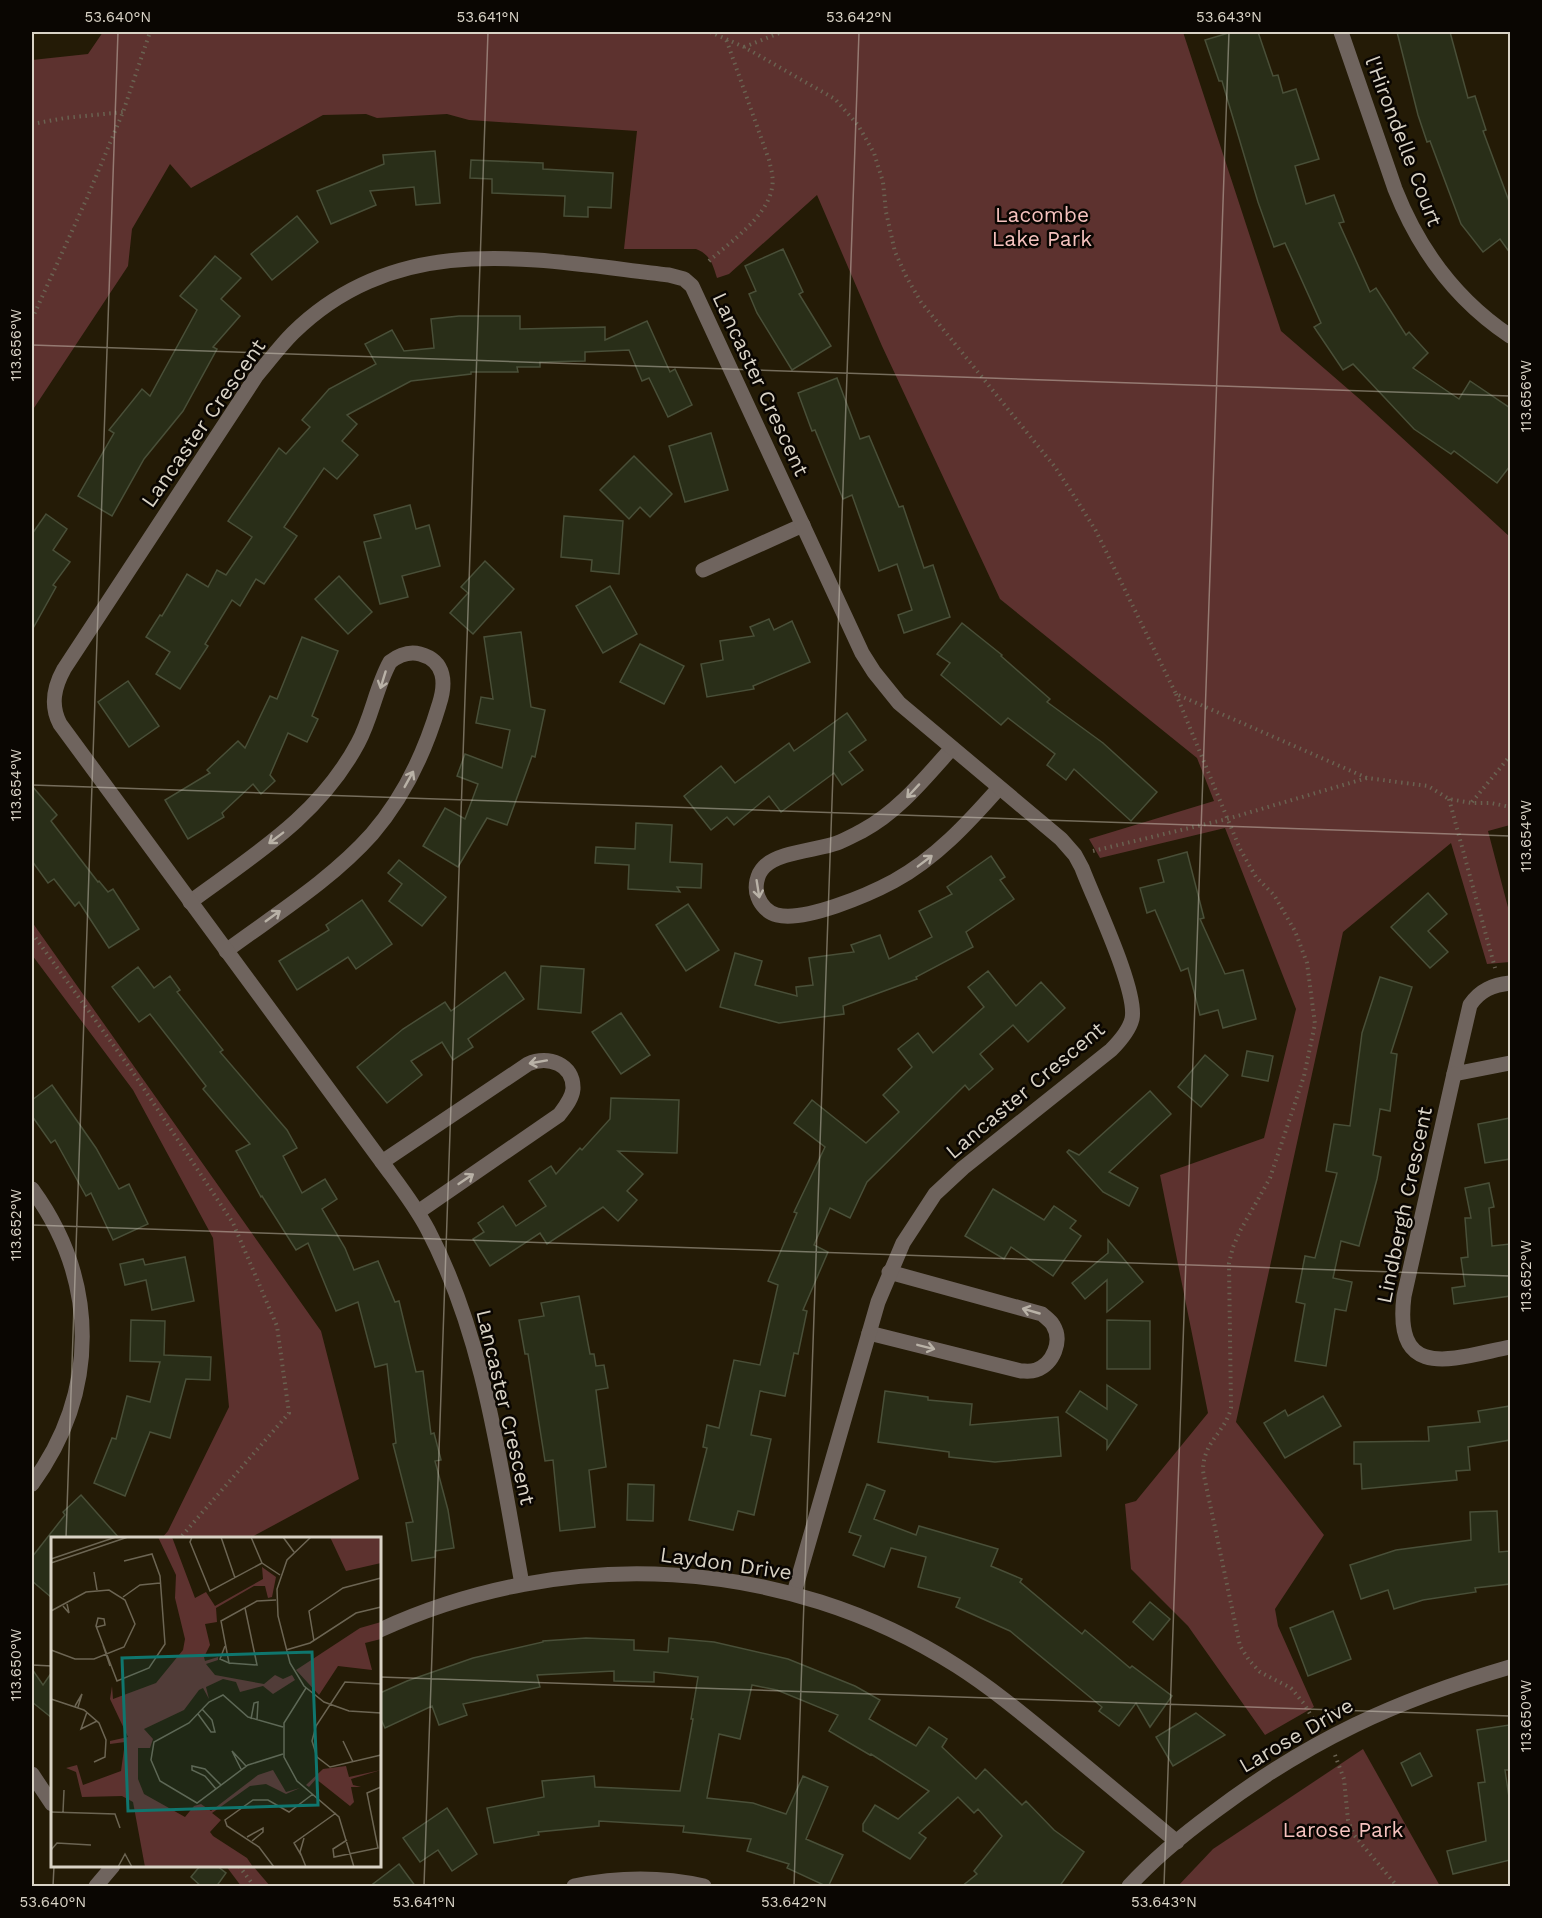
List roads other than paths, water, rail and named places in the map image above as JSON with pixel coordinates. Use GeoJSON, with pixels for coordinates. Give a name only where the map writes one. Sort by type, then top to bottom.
{"type":"FeatureCollection","features":[{"type":"Feature","properties":{"kind":"street","name":"l'Hirondelle Court"},"geometry":{"type":"LineString","coordinates":[[1341,32],[1395,189],[1420,242],[1437,268],[1459,293],[1510,336]]}},
{"type":"Feature","properties":{"kind":"street","name":"Lancaster Crescent"},"geometry":{"type":"LineString","coordinates":[[522,1584],[487,1399],[473,1342],[451,1279],[418,1212],[60,724],[54,709],[58,680],[64,669],[257,375],[293,333],[322,308],[380,277],[437,261],[506,257],[669,275],[684,279],[692,286],[845,618],[874,672],[899,703],[1061,839],[1075,855],[1128,985],[1133,1006],[1131,1021],[1122,1038],[1111,1050],[963,1168],[935,1194],[903,1243],[878,1302],[794,1593]]}},
{"type":"Feature","properties":{"kind":"street"},"geometry":{"type":"LineString","coordinates":[[703,570],[803,525]]}},
{"type":"Feature","properties":{"kind":"street"},"geometry":{"type":"LineString","coordinates":[[190,902],[285,832],[325,794],[342,771],[359,741],[390,662],[404,654],[415,653],[435,661],[443,677],[442,697],[422,753],[397,799],[374,831],[347,858],[306,892],[226,951]]}},
{"type":"Feature","properties":{"kind":"street"},"geometry":{"type":"LineString","coordinates":[[952,748],[906,798],[864,830],[837,843],[776,859],[764,866],[756,879],[757,895],[764,907],[774,915],[808,914],[843,904],[893,882],[940,850],[999,788]]}},
{"type":"Feature","properties":{"kind":"street","name":"Lindbergh Crescent"},"geometry":{"type":"LineString","coordinates":[[1510,983],[1491,987],[1475,998],[1470,1005],[1404,1296],[1402,1327],[1411,1348],[1419,1355],[1436,1360],[1510,1347]]}},
{"type":"Feature","properties":{"kind":"street"},"geometry":{"type":"LineString","coordinates":[[382,1162],[528,1064],[537,1060],[547,1060],[563,1066],[568,1072],[573,1090],[570,1099],[559,1114],[418,1212]]}},
{"type":"Feature","properties":{"kind":"street"},"geometry":{"type":"LineString","coordinates":[[1454,1074],[1510,1063]]}},
{"type":"Feature","properties":{"kind":"street"},"geometry":{"type":"LineString","coordinates":[[32,1189],[53,1222],[71,1264],[83,1327],[83,1352],[71,1408],[52,1453],[32,1484]]}},
{"type":"Feature","properties":{"kind":"street"},"geometry":{"type":"LineString","coordinates":[[869,1333],[1021,1371],[1035,1371],[1054,1355],[1057,1340],[1053,1325],[1042,1314],[889,1272]]}},
{"type":"Feature","properties":{"kind":"street","name":"Laydon Drive"},"geometry":{"type":"LineString","coordinates":[[381,1630],[461,1598],[522,1584],[567,1577],[644,1573],[728,1580],[794,1593],[882,1625],[926,1647],[957,1666],[1009,1703],[1177,1842]]}},
{"type":"Feature","properties":{"kind":"street","name":"Larose Drive"},"geometry":{"type":"LineString","coordinates":[[1129,1887],[1177,1842],[1279,1765],[1325,1739],[1399,1704],[1438,1689],[1510,1667]]}},
{"type":"Feature","properties":{"kind":"street"},"geometry":{"type":"LineString","coordinates":[[32,1774],[51,1802]]}},
{"type":"Feature","properties":{"kind":"street"},"geometry":{"type":"LineString","coordinates":[[574,1887],[598,1881],[644,1878],[704,1887]]}},
{"type":"Feature","properties":{"kind":"park label","name":"Lacombe Lake Park"},"geometry":{"type":"Point","coordinates":[1042,226]}},
{"type":"Feature","properties":{"kind":"park label","name":"Larose Park"},"geometry":{"type":"Point","coordinates":[1343,1829]}}]}
